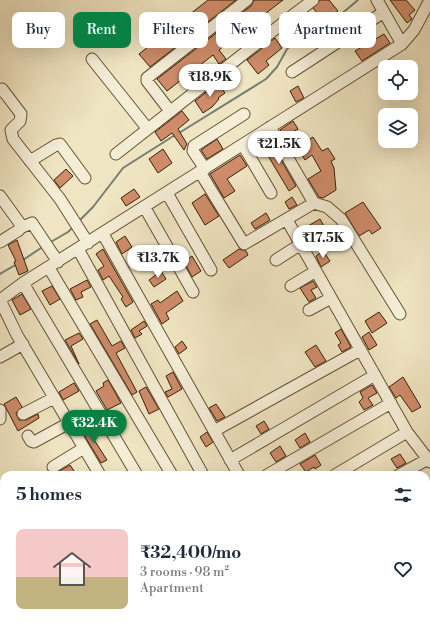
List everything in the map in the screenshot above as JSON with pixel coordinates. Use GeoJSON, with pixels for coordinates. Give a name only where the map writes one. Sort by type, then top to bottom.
{"type":"FeatureCollection","features":[{"type":"Feature","properties":{"kind":"street"},"geometry":{"type":"LineString","coordinates":[[170,110],[147,81],[147,78],[247,0]]}},
{"type":"Feature","properties":{"kind":"street"},"geometry":{"type":"LineString","coordinates":[[297,12],[313,0]]}},
{"type":"Feature","properties":{"kind":"street"},"geometry":{"type":"LineString","coordinates":[[377,0],[402,44]]}},
{"type":"Feature","properties":{"kind":"street"},"geometry":{"type":"LineString","coordinates":[[98,471],[23,344],[0,300],[23,283],[145,208],[402,44],[414,30],[430,0]]}},
{"type":"Feature","properties":{"kind":"street"},"geometry":{"type":"LineString","coordinates":[[292,72],[384,12]]}},
{"type":"Feature","properties":{"kind":"street"},"geometry":{"type":"LineString","coordinates":[[116,154],[170,110],[279,26]]}},
{"type":"Feature","properties":{"kind":"street"},"geometry":{"type":"LineString","coordinates":[[92,59],[148,128]]}},
{"type":"Feature","properties":{"kind":"street"},"geometry":{"type":"LineString","coordinates":[[1,89],[21,114],[22,118],[11,130],[11,135],[60,199],[88,243]]}},
{"type":"Feature","properties":{"kind":"street"},"geometry":{"type":"LineString","coordinates":[[244,114],[194,146],[194,153],[202,171],[244,244],[287,220],[314,202]]}},
{"type":"Feature","properties":{"kind":"street"},"geometry":{"type":"LineString","coordinates":[[270,127],[314,202],[328,206],[342,219],[400,314]]}},
{"type":"Feature","properties":{"kind":"street"},"geometry":{"type":"LineString","coordinates":[[30,161],[60,144],[85,178]]}},
{"type":"Feature","properties":{"kind":"street"},"geometry":{"type":"LineString","coordinates":[[242,145],[271,193]]}},
{"type":"Feature","properties":{"kind":"street"},"geometry":{"type":"LineString","coordinates":[[167,194],[211,270]]}},
{"type":"Feature","properties":{"kind":"street"},"geometry":{"type":"LineString","coordinates":[[1,201],[21,225],[20,228]]}},
{"type":"Feature","properties":{"kind":"street"},"geometry":{"type":"LineString","coordinates":[[145,208],[193,292]]}},
{"type":"Feature","properties":{"kind":"street"},"geometry":{"type":"LineString","coordinates":[[287,220],[407,432],[429,459],[406,471]]}},
{"type":"Feature","properties":{"kind":"street"},"geometry":{"type":"LineString","coordinates":[[0,242],[20,228],[32,223],[53,265],[170,471]]}},
{"type":"Feature","properties":{"kind":"street"},"geometry":{"type":"LineString","coordinates":[[103,234],[237,471]]}},
{"type":"Feature","properties":{"kind":"street"},"geometry":{"type":"LineString","coordinates":[[276,260],[301,244]]}},
{"type":"Feature","properties":{"kind":"street"},"geometry":{"type":"LineString","coordinates":[[78,249],[201,471]]}},
{"type":"Feature","properties":{"kind":"street"},"geometry":{"type":"LineString","coordinates":[[291,286],[316,271]]}},
{"type":"Feature","properties":{"kind":"street"},"geometry":{"type":"LineString","coordinates":[[23,283],[135,471]]}},
{"type":"Feature","properties":{"kind":"street"},"geometry":{"type":"LineString","coordinates":[[309,310],[331,298]]}},
{"type":"Feature","properties":{"kind":"street"},"geometry":{"type":"LineString","coordinates":[[0,357],[23,344]]}},
{"type":"Feature","properties":{"kind":"street"},"geometry":{"type":"LineString","coordinates":[[214,431],[360,350]]}},
{"type":"Feature","properties":{"kind":"street"},"geometry":{"type":"LineString","coordinates":[[230,460],[375,375]]}},
{"type":"Feature","properties":{"kind":"street"},"geometry":{"type":"LineString","coordinates":[[23,414],[54,398]]}},
{"type":"Feature","properties":{"kind":"street"},"geometry":{"type":"LineString","coordinates":[[274,471],[391,403]]}},
{"type":"Feature","properties":{"kind":"street"},"geometry":{"type":"LineString","coordinates":[[0,410],[0,419]]}},
{"type":"Feature","properties":{"kind":"street"},"geometry":{"type":"LineString","coordinates":[[28,436],[31,441],[34,442],[69,422]]}},
{"type":"Feature","properties":{"kind":"street"},"geometry":{"type":"LineString","coordinates":[[342,471],[407,432]]}},
{"type":"Feature","properties":{"kind":"street"},"geometry":{"type":"LineString","coordinates":[[53,466],[84,448]]}},
{"type":"Feature","properties":{"kind":"building"},"geometry":{"type":"Polygon","coordinates":[[[208,0],[236,0],[221,12],[216,12],[216,16],[208,22],[208,12],[193,12],[208,0]]]}},
{"type":"Feature","properties":{"kind":"building"},"geometry":{"type":"Polygon","coordinates":[[[254,0],[283,0],[267,12],[243,12],[251,6],[254,0]]]}},
{"type":"Feature","properties":{"kind":"building"},"geometry":{"type":"Polygon","coordinates":[[[320,0],[329,0],[338,11],[316,12],[313,8],[320,0]]]}},
{"type":"Feature","properties":{"kind":"building"},"geometry":{"type":"Polygon","coordinates":[[[390,0],[406,0],[415,10],[409,15],[412,19],[407,23],[390,0]]]}},
{"type":"Feature","properties":{"kind":"building"},"geometry":{"type":"Polygon","coordinates":[[[216,33],[216,48],[222,48],[219,50],[226,59],[219,64],[213,55],[167,91],[157,79],[197,48],[208,48],[208,39],[216,33]]]}},
{"type":"Feature","properties":{"kind":"building"},"geometry":{"type":"Polygon","coordinates":[[[384,34],[390,43],[362,61],[355,51],[360,48],[376,48],[376,39],[384,34]]]}},
{"type":"Feature","properties":{"kind":"building"},"geometry":{"type":"Polygon","coordinates":[[[275,38],[279,44],[279,48],[282,48],[266,61],[269,65],[258,74],[247,60],[262,48],[271,48],[271,41],[275,38]]]}},
{"type":"Feature","properties":{"kind":"building"},"geometry":{"type":"Polygon","coordinates":[[[147,48],[174,48],[150,67],[139,54],[147,48]]]}},
{"type":"Feature","properties":{"kind":"building"},"geometry":{"type":"Polygon","coordinates":[[[218,83],[225,93],[218,98],[219,99],[212,107],[203,113],[195,101],[218,83]]]}},
{"type":"Feature","properties":{"kind":"building"},"geometry":{"type":"Polygon","coordinates":[[[298,86],[304,98],[296,102],[290,91],[298,86]]]}},
{"type":"Feature","properties":{"kind":"building"},"geometry":{"type":"Polygon","coordinates":[[[182,111],[189,120],[178,129],[187,144],[184,150],[172,133],[161,141],[155,132],[182,111]]]}},
{"type":"Feature","properties":{"kind":"building"},"geometry":{"type":"Polygon","coordinates":[[[293,121],[298,129],[284,137],[280,130],[293,121]]]}},
{"type":"Feature","properties":{"kind":"building"},"geometry":{"type":"Polygon","coordinates":[[[268,137],[296,186],[289,191],[264,149],[268,147],[263,140],[268,137]]]}},
{"type":"Feature","properties":{"kind":"building"},"geometry":{"type":"Polygon","coordinates":[[[313,137],[322,151],[328,148],[335,159],[331,161],[334,168],[336,190],[323,198],[319,197],[308,179],[321,171],[312,155],[305,160],[297,147],[313,137]]]}},
{"type":"Feature","properties":{"kind":"building"},"geometry":{"type":"Polygon","coordinates":[[[217,139],[223,149],[207,159],[201,150],[217,139]]]}},
{"type":"Feature","properties":{"kind":"building"},"geometry":{"type":"Polygon","coordinates":[[[163,149],[172,163],[158,173],[149,159],[163,149]]]}},
{"type":"Feature","properties":{"kind":"building"},"geometry":{"type":"Polygon","coordinates":[[[240,155],[247,166],[227,179],[235,191],[224,198],[210,174],[240,155]]]}},
{"type":"Feature","properties":{"kind":"building"},"geometry":{"type":"Polygon","coordinates":[[[66,169],[73,176],[60,188],[54,180],[66,169]]]}},
{"type":"Feature","properties":{"kind":"building"},"geometry":{"type":"Polygon","coordinates":[[[134,189],[140,197],[126,206],[121,198],[134,189]]]}},
{"type":"Feature","properties":{"kind":"building"},"geometry":{"type":"Polygon","coordinates":[[[205,194],[219,216],[205,225],[192,203],[205,194]]]}},
{"type":"Feature","properties":{"kind":"building"},"geometry":{"type":"Polygon","coordinates":[[[292,197],[297,205],[289,209],[285,202],[292,197]]]}},
{"type":"Feature","properties":{"kind":"building"},"geometry":{"type":"Polygon","coordinates":[[[363,202],[381,228],[372,234],[369,230],[359,236],[345,213],[363,202]]]}},
{"type":"Feature","properties":{"kind":"building"},"geometry":{"type":"Polygon","coordinates":[[[266,213],[270,220],[255,229],[251,223],[266,213]]]}},
{"type":"Feature","properties":{"kind":"building"},"geometry":{"type":"Polygon","coordinates":[[[320,219],[324,226],[305,237],[301,230],[320,219]]]}},
{"type":"Feature","properties":{"kind":"building"},"geometry":{"type":"Polygon","coordinates":[[[125,236],[132,247],[122,254],[116,242],[125,236]]]}},
{"type":"Feature","properties":{"kind":"building"},"geometry":{"type":"Polygon","coordinates":[[[17,240],[28,271],[19,275],[14,262],[16,261],[8,245],[17,240]]]}},
{"type":"Feature","properties":{"kind":"building"},"geometry":{"type":"Polygon","coordinates":[[[103,249],[133,302],[126,307],[121,299],[123,297],[109,276],[103,280],[98,270],[104,266],[96,254],[103,249]]]}},
{"type":"Feature","properties":{"kind":"building"},"geometry":{"type":"Polygon","coordinates":[[[239,249],[246,251],[248,255],[229,268],[223,260],[239,249]]]}},
{"type":"Feature","properties":{"kind":"building"},"geometry":{"type":"Polygon","coordinates":[[[323,251],[330,261],[321,267],[316,256],[323,251]]]}},
{"type":"Feature","properties":{"kind":"building"},"geometry":{"type":"Polygon","coordinates":[[[192,256],[201,271],[192,277],[184,262],[192,256]]]}},
{"type":"Feature","properties":{"kind":"building"},"geometry":{"type":"Polygon","coordinates":[[[161,271],[166,279],[154,287],[149,280],[161,271]]]}},
{"type":"Feature","properties":{"kind":"building"},"geometry":{"type":"Polygon","coordinates":[[[87,280],[91,287],[81,292],[83,297],[76,300],[70,289],[87,280]]]}},
{"type":"Feature","properties":{"kind":"building"},"geometry":{"type":"Polygon","coordinates":[[[313,281],[317,287],[311,290],[316,298],[309,302],[300,288],[313,281]]]}},
{"type":"Feature","properties":{"kind":"building"},"geometry":{"type":"Polygon","coordinates":[[[52,286],[60,299],[50,305],[42,291],[52,286]]]}},
{"type":"Feature","properties":{"kind":"building"},"geometry":{"type":"Polygon","coordinates":[[[177,291],[183,301],[166,313],[169,319],[162,324],[151,304],[158,300],[160,303],[177,291]]]}},
{"type":"Feature","properties":{"kind":"building"},"geometry":{"type":"Polygon","coordinates":[[[22,294],[31,309],[20,315],[12,300],[22,294]]]}},
{"type":"Feature","properties":{"kind":"building"},"geometry":{"type":"Polygon","coordinates":[[[379,312],[387,323],[372,333],[365,321],[379,312]]]}},
{"type":"Feature","properties":{"kind":"building"},"geometry":{"type":"Polygon","coordinates":[[[97,320],[112,346],[121,341],[125,348],[116,353],[137,392],[132,395],[90,324],[97,320]]]}},
{"type":"Feature","properties":{"kind":"building"},"geometry":{"type":"Polygon","coordinates":[[[144,321],[147,326],[139,331],[142,334],[135,338],[131,330],[144,321]]]}},
{"type":"Feature","properties":{"kind":"building"},"geometry":{"type":"Polygon","coordinates":[[[341,329],[351,347],[342,352],[338,345],[341,343],[335,333],[341,329]]]}},
{"type":"Feature","properties":{"kind":"building"},"geometry":{"type":"Polygon","coordinates":[[[369,332],[377,345],[369,350],[362,337],[369,332]]]}},
{"type":"Feature","properties":{"kind":"building"},"geometry":{"type":"Polygon","coordinates":[[[79,333],[83,339],[71,346],[79,364],[65,340],[79,333]]]}},
{"type":"Feature","properties":{"kind":"building"},"geometry":{"type":"Polygon","coordinates":[[[182,341],[187,348],[179,354],[175,347],[182,341]]]}},
{"type":"Feature","properties":{"kind":"building"},"geometry":{"type":"Polygon","coordinates":[[[316,345],[326,361],[315,367],[305,352],[316,345]]]}},
{"type":"Feature","properties":{"kind":"building"},"geometry":{"type":"Polygon","coordinates":[[[173,372],[182,389],[168,397],[165,392],[172,389],[166,376],[173,372]]]}},
{"type":"Feature","properties":{"kind":"building"},"geometry":{"type":"Polygon","coordinates":[[[403,377],[421,407],[412,412],[400,395],[396,398],[389,387],[403,377]]]}},
{"type":"Feature","properties":{"kind":"building"},"geometry":{"type":"Polygon","coordinates":[[[108,380],[121,403],[107,410],[96,391],[104,386],[103,383],[108,380]]]}},
{"type":"Feature","properties":{"kind":"building"},"geometry":{"type":"Polygon","coordinates":[[[74,383],[79,391],[63,400],[59,392],[74,383]]]}},
{"type":"Feature","properties":{"kind":"building"},"geometry":{"type":"Polygon","coordinates":[[[372,385],[377,393],[368,398],[373,405],[364,410],[359,402],[363,398],[360,392],[372,385]]]}},
{"type":"Feature","properties":{"kind":"building"},"geometry":{"type":"Polygon","coordinates":[[[146,387],[159,409],[149,414],[139,391],[146,387]]]}},
{"type":"Feature","properties":{"kind":"building"},"geometry":{"type":"Polygon","coordinates":[[[16,397],[22,407],[16,413],[19,420],[26,420],[38,414],[39,418],[18,431],[4,404],[16,397]]]}},
{"type":"Feature","properties":{"kind":"building"},"geometry":{"type":"Polygon","coordinates":[[[216,404],[225,417],[217,421],[209,408],[216,404]]]}},
{"type":"Feature","properties":{"kind":"building"},"geometry":{"type":"Polygon","coordinates":[[[264,421],[269,429],[261,434],[256,426],[264,421]]]}},
{"type":"Feature","properties":{"kind":"building"},"geometry":{"type":"Polygon","coordinates":[[[90,426],[94,434],[91,435],[107,460],[101,463],[81,430],[90,426]]]}},
{"type":"Feature","properties":{"kind":"building"},"geometry":{"type":"Polygon","coordinates":[[[207,432],[213,442],[206,447],[200,437],[207,432]]]}},
{"type":"Feature","properties":{"kind":"building"},"geometry":{"type":"Polygon","coordinates":[[[305,433],[310,442],[300,448],[295,440],[305,433]]]}},
{"type":"Feature","properties":{"kind":"building"},"geometry":{"type":"Polygon","coordinates":[[[280,446],[286,456],[276,462],[270,453],[280,446]]]}},
{"type":"Feature","properties":{"kind":"building"},"geometry":{"type":"Polygon","coordinates":[[[400,454],[406,463],[397,468],[391,459],[400,454]]]}},
{"type":"Feature","properties":{"kind":"building"},"geometry":{"type":"Polygon","coordinates":[[[315,455],[321,465],[315,469],[314,467],[305,471],[300,464],[315,455]]]}},
{"type":"Feature","properties":{"kind":"building"},"geometry":{"type":"Polygon","coordinates":[[[70,465],[74,471],[60,471],[70,465]]]}},
{"type":"Feature","properties":{"kind":"waterway"},"geometry":{"type":"LineString","coordinates":[[344,12],[358,0]]}},
{"type":"Feature","properties":{"kind":"waterway"},"geometry":{"type":"LineString","coordinates":[[179,133],[266,79],[277,67],[288,48]]}},
{"type":"Feature","properties":{"kind":"waterway"},"geometry":{"type":"LineString","coordinates":[[78,222],[93,207],[123,168],[175,135]]}},
{"type":"Feature","properties":{"kind":"waterway"},"geometry":{"type":"LineString","coordinates":[[49,243],[68,232],[74,226]]}},
{"type":"Feature","properties":{"kind":"waterway"},"geometry":{"type":"LineString","coordinates":[[23,260],[44,246]]}},
{"type":"Feature","properties":{"kind":"waterway"},"geometry":{"type":"LineString","coordinates":[[0,274],[17,264]]}}]}
